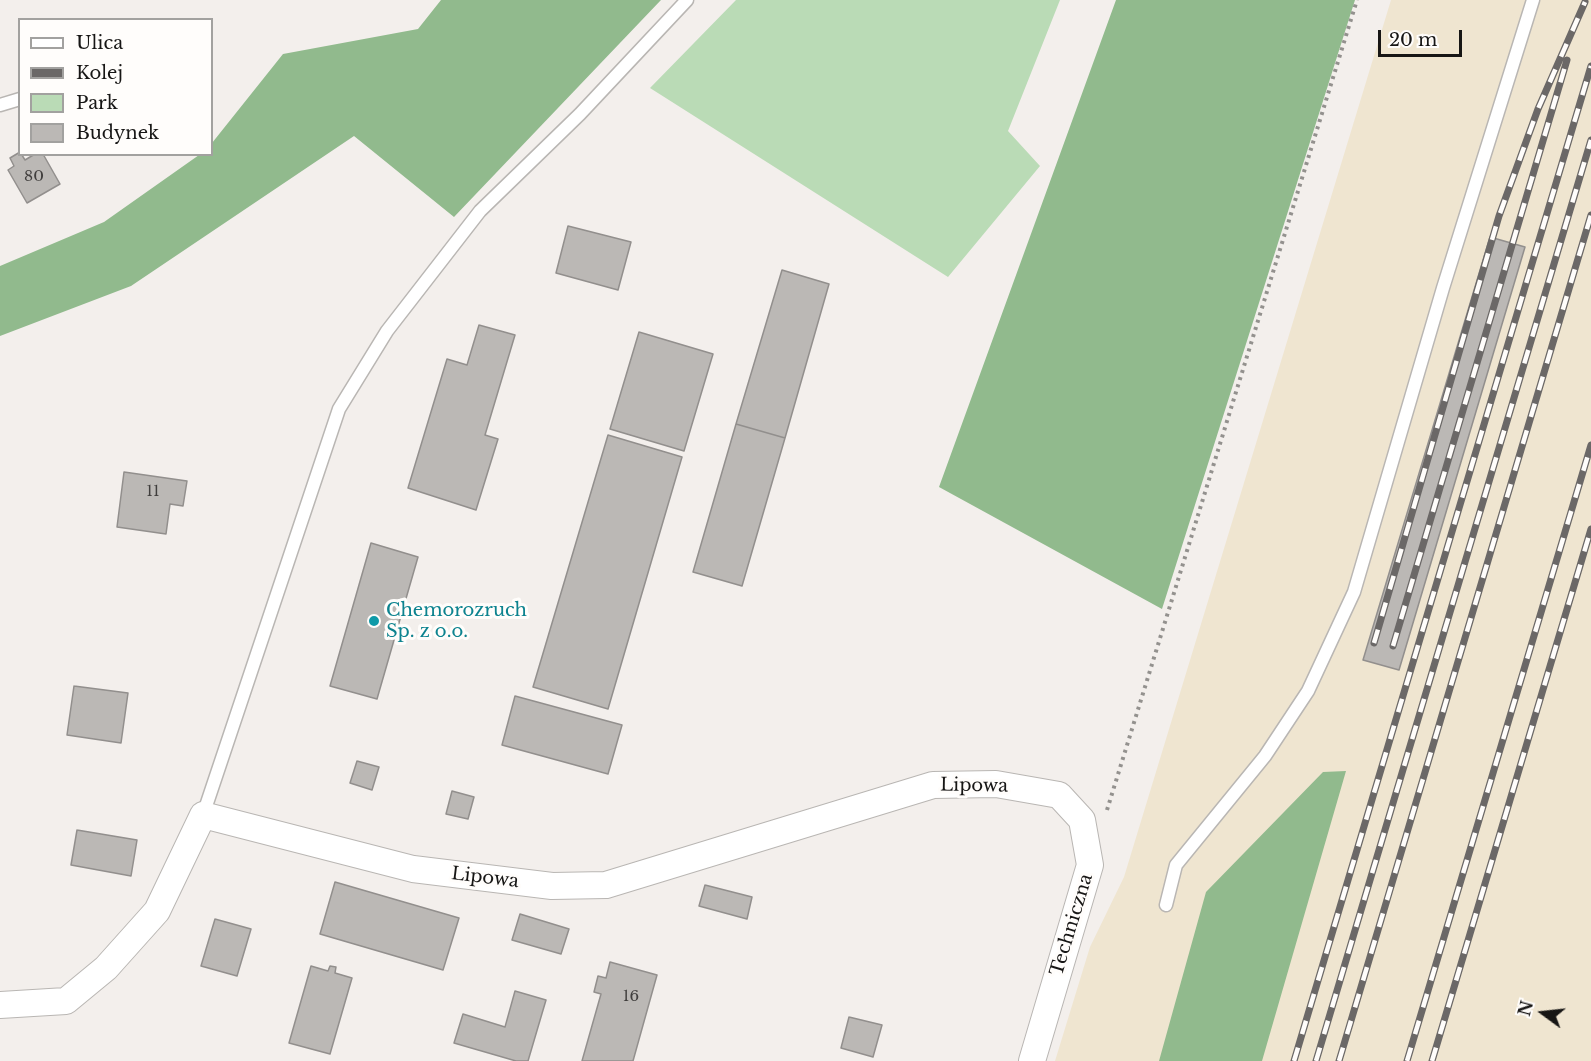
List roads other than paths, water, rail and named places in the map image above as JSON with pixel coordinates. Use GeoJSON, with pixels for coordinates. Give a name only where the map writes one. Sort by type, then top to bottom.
{"type":"FeatureCollection","features":[{"type":"Feature","properties":{"kind":"street","name":"Lipowa"},"geometry":{"type":"LineString","coordinates":[[203,815],[413,869],[552,886],[606,885],[933,785],[996,784],[1059,795]]}},
{"type":"Feature","properties":{"kind":"street","name":"Techniczna"},"geometry":{"type":"LineString","coordinates":[[1032,1061],[1090,865],[1082,820],[1059,795]]}},
{"type":"Feature","properties":{"kind":"street"},"geometry":{"type":"LineString","coordinates":[[0,1005],[66,1001],[106,968],[157,911],[203,815]]}},
{"type":"Feature","properties":{"kind":"lane"},"geometry":{"type":"LineString","coordinates":[[203,815],[339,409],[387,331],[480,211],[580,114],[687,0]]}},
{"type":"Feature","properties":{"kind":"lane"},"geometry":{"type":"LineString","coordinates":[[1166,905],[1176,865],[1265,756],[1308,691],[1354,591],[1443,288],[1533,0]]}},
{"type":"Feature","properties":{"kind":"lane"},"geometry":{"type":"LineString","coordinates":[[0,105],[18,100]]}},
{"type":"Feature","properties":{"kind":"railway"},"geometry":{"type":"LineString","coordinates":[[1374,643],[1499,216],[1538,109],[1585,2]]}},
{"type":"Feature","properties":{"kind":"railway"},"geometry":{"type":"LineString","coordinates":[[1393,646],[1567,60]]}},
{"type":"Feature","properties":{"kind":"railway"},"geometry":{"type":"LineString","coordinates":[[1294,1061],[1591,66]]}},
{"type":"Feature","properties":{"kind":"railway"},"geometry":{"type":"LineString","coordinates":[[1316,1061],[1591,140]]}},
{"type":"Feature","properties":{"kind":"railway"},"geometry":{"type":"LineString","coordinates":[[1339,1061],[1591,215]]}},
{"type":"Feature","properties":{"kind":"railway"},"geometry":{"type":"LineString","coordinates":[[1407,1061],[1591,445]]}},
{"type":"Feature","properties":{"kind":"railway"},"geometry":{"type":"LineString","coordinates":[[1432,1061],[1591,529]]}},
{"type":"Feature","properties":{"kind":"place","name":"Chemorozruch Sp. z o.o."},"geometry":{"type":"Point","coordinates":[374,621]}}]}
